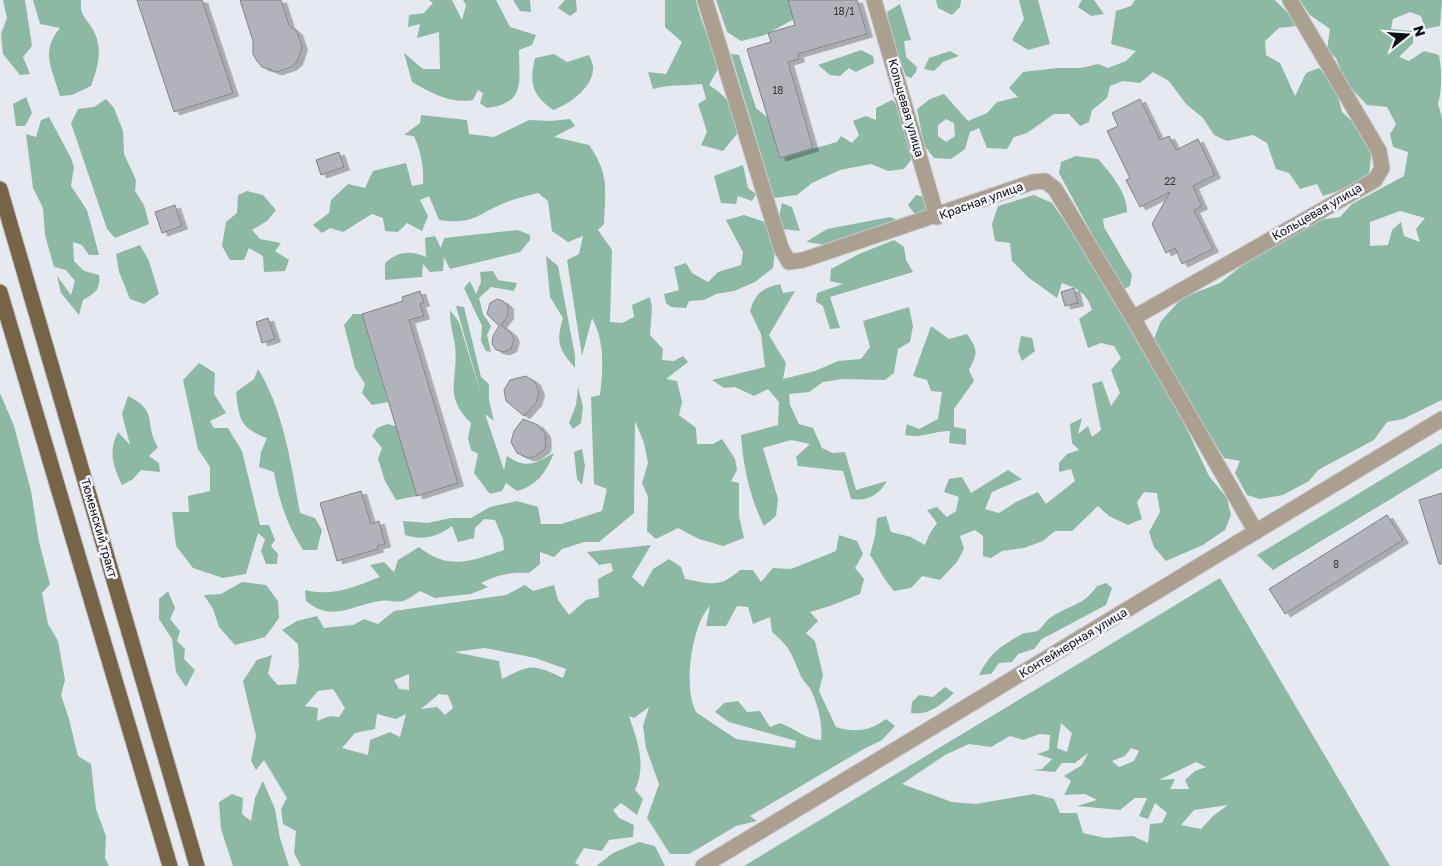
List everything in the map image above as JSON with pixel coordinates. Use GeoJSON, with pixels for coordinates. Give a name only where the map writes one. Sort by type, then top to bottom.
{"type":"FeatureCollection","features":[{"type":"Feature","properties":{"kind":"main road","name":"Тюменский тракт"},"geometry":{"type":"LineString","coordinates":[[0,189],[197,866]]}},
{"type":"Feature","properties":{"kind":"main road"},"geometry":{"type":"LineString","coordinates":[[0,292],[170,866]]}},
{"type":"Feature","properties":{"kind":"street","name":"Красная улица"},"geometry":{"type":"LineString","coordinates":[[705,0],[781,248],[789,262],[803,260],[1033,182],[1045,181],[1055,188],[1133,318],[1256,532]]}},
{"type":"Feature","properties":{"kind":"street","name":"Кольцевая улица"},"geometry":{"type":"LineString","coordinates":[[874,0],[937,216]]}},
{"type":"Feature","properties":{"kind":"street","name":"Кольцевая улица"},"geometry":{"type":"LineString","coordinates":[[1133,318],[1374,180],[1382,168],[1379,151],[1290,0]]}},
{"type":"Feature","properties":{"kind":"street","name":"Контейнерная улица"},"geometry":{"type":"LineString","coordinates":[[703,866],[1442,418]]}},
{"type":"Feature","properties":{"kind":"green space"},"geometry":{"type":"Polygon","coordinates":[[[3,0],[25,0],[32,46],[23,57],[30,74],[20,75],[3,54],[1,34],[7,18],[3,0]]]}},
{"type":"Feature","properties":{"kind":"green space"},"geometry":{"type":"Polygon","coordinates":[[[33,0],[81,0],[82,12],[96,35],[99,50],[98,64],[91,86],[72,95],[60,96],[51,69],[49,53],[50,45],[60,28],[40,24],[33,0]]]}},
{"type":"Feature","properties":{"kind":"green space"},"geometry":{"type":"Polygon","coordinates":[[[429,0],[452,0],[462,20],[466,5],[463,0],[496,0],[510,27],[536,35],[532,45],[519,50],[518,89],[508,101],[487,108],[480,103],[483,93],[478,90],[473,100],[465,101],[449,99],[434,94],[412,82],[404,53],[423,69],[440,69],[439,32],[417,38],[420,24],[408,27],[409,15],[424,13],[433,3],[429,0]]]}},
{"type":"Feature","properties":{"kind":"green space"},"geometry":{"type":"Polygon","coordinates":[[[513,0],[530,0],[531,12],[520,11],[513,0]]]}},
{"type":"Feature","properties":{"kind":"green space"},"geometry":{"type":"Polygon","coordinates":[[[565,0],[576,0],[577,11],[570,16],[558,8],[565,0]]]}},
{"type":"Feature","properties":{"kind":"green space"},"geometry":{"type":"Polygon","coordinates":[[[665,0],[696,0],[719,67],[709,85],[727,100],[734,117],[737,134],[723,151],[701,145],[707,132],[698,104],[706,99],[702,84],[653,89],[648,72],[666,74],[682,42],[665,27],[665,0]]]}},
{"type":"Feature","properties":{"kind":"green space"},"geometry":{"type":"Polygon","coordinates":[[[716,0],[788,0],[794,19],[765,35],[741,41],[727,32],[716,0]]]}},
{"type":"Feature","properties":{"kind":"green space"},"geometry":{"type":"Polygon","coordinates":[[[936,0],[961,0],[960,7],[952,15],[938,8],[936,0]]]}},
{"type":"Feature","properties":{"kind":"green space"},"geometry":{"type":"Polygon","coordinates":[[[1019,0],[1038,0],[1050,44],[1028,50],[1012,40],[1024,19],[1019,0]]]}},
{"type":"Feature","properties":{"kind":"green space"},"geometry":{"type":"Polygon","coordinates":[[[1082,0],[1094,0],[1104,14],[1091,16],[1078,7],[1082,0]]]}},
{"type":"Feature","properties":{"kind":"green space"},"geometry":{"type":"Polygon","coordinates":[[[1135,0],[1275,0],[1290,15],[1297,26],[1279,28],[1265,41],[1266,55],[1280,63],[1295,96],[1306,73],[1319,68],[1335,86],[1342,112],[1357,126],[1372,149],[1369,175],[1338,191],[1323,196],[1317,184],[1300,189],[1289,173],[1276,169],[1267,143],[1253,135],[1227,141],[1214,135],[1203,118],[1186,104],[1169,81],[1153,72],[1140,83],[1123,81],[1110,86],[1107,98],[1092,110],[1089,122],[1080,126],[1069,114],[1054,114],[1027,133],[1014,137],[1007,149],[987,148],[979,128],[970,132],[965,149],[951,159],[934,158],[924,145],[917,109],[930,99],[944,94],[968,121],[987,113],[997,102],[1018,97],[1009,88],[1023,72],[1057,68],[1081,68],[1098,64],[1108,68],[1126,61],[1136,51],[1111,44],[1116,11],[1131,6],[1135,0]],[[946,119],[938,125],[938,136],[946,142],[955,136],[954,123],[946,119]]]}},
{"type":"Feature","properties":{"kind":"green space"},"geometry":{"type":"Polygon","coordinates":[[[1300,0],[1442,0],[1440,26],[1425,29],[1421,16],[1410,12],[1393,19],[1391,29],[1413,31],[1413,43],[1399,57],[1409,61],[1424,51],[1439,55],[1440,61],[1441,86],[1438,104],[1442,118],[1442,400],[1403,419],[1387,422],[1374,440],[1318,470],[1309,481],[1283,495],[1260,499],[1247,495],[1235,473],[1240,461],[1224,458],[1166,366],[1154,339],[1161,321],[1182,298],[1220,283],[1253,257],[1319,220],[1340,217],[1352,204],[1404,176],[1408,152],[1393,147],[1390,134],[1396,124],[1387,107],[1367,105],[1345,82],[1336,58],[1327,50],[1330,29],[1310,15],[1300,0]],[[1400,211],[1370,222],[1370,246],[1388,245],[1392,230],[1401,222],[1404,236],[1420,242],[1416,229],[1425,218],[1400,211]]]}},
{"type":"Feature","properties":{"kind":"green space"},"geometry":{"type":"Polygon","coordinates":[[[900,4],[911,40],[904,41],[906,57],[917,67],[916,72],[911,78],[906,76],[892,40],[887,12],[900,4]]]}},
{"type":"Feature","properties":{"kind":"green space"},"geometry":{"type":"Polygon","coordinates":[[[861,50],[873,56],[874,63],[856,72],[849,68],[840,76],[830,75],[818,65],[861,50]]]}},
{"type":"Feature","properties":{"kind":"green space"},"geometry":{"type":"Polygon","coordinates":[[[950,51],[959,56],[943,62],[934,71],[924,69],[929,58],[950,51]]]}},
{"type":"Feature","properties":{"kind":"green space"},"geometry":{"type":"Polygon","coordinates":[[[554,54],[567,62],[589,55],[593,68],[592,77],[584,89],[572,100],[553,110],[536,94],[532,75],[535,58],[554,54]]]}},
{"type":"Feature","properties":{"kind":"green space"},"geometry":{"type":"Polygon","coordinates":[[[731,54],[739,55],[756,108],[768,118],[780,158],[837,142],[841,136],[852,143],[859,135],[853,121],[866,116],[876,120],[876,108],[892,100],[900,108],[911,146],[911,160],[904,169],[888,171],[871,164],[840,170],[812,183],[797,195],[774,198],[731,54]]]}},
{"type":"Feature","properties":{"kind":"green space"},"geometry":{"type":"Polygon","coordinates":[[[26,97],[32,113],[25,126],[16,126],[13,104],[26,97]]]}},
{"type":"Feature","properties":{"kind":"green space"},"geometry":{"type":"Polygon","coordinates":[[[106,99],[114,108],[123,131],[124,154],[136,180],[135,191],[144,205],[149,224],[115,238],[107,229],[71,123],[78,109],[94,107],[106,99]]]}},
{"type":"Feature","properties":{"kind":"green space"},"geometry":{"type":"Polygon","coordinates":[[[421,115],[467,120],[469,134],[494,137],[529,120],[550,121],[570,119],[575,126],[554,137],[589,145],[600,165],[605,183],[604,224],[598,230],[612,250],[610,322],[622,323],[634,317],[632,305],[650,297],[652,308],[650,335],[663,349],[662,360],[674,361],[683,356],[688,362],[666,379],[677,381],[682,402],[679,415],[696,428],[697,444],[713,444],[722,439],[735,459],[737,470],[731,481],[739,483],[739,516],[744,538],[723,546],[699,539],[678,528],[656,539],[647,531],[648,497],[642,483],[648,463],[644,443],[635,421],[634,513],[599,542],[584,542],[562,549],[554,557],[540,552],[540,564],[529,573],[516,573],[493,578],[481,583],[488,587],[471,594],[435,598],[420,591],[403,601],[370,603],[333,612],[315,607],[306,601],[305,590],[334,592],[380,577],[370,565],[384,562],[394,572],[398,560],[419,547],[440,559],[460,562],[481,558],[504,550],[503,539],[495,520],[484,519],[475,528],[474,538],[458,542],[452,526],[430,537],[418,538],[405,535],[403,521],[428,523],[451,518],[471,518],[490,507],[517,501],[538,507],[541,524],[561,524],[602,511],[607,489],[594,484],[591,397],[600,395],[601,346],[592,318],[582,356],[567,260],[579,254],[583,236],[568,242],[552,231],[548,201],[538,193],[507,202],[469,220],[451,221],[439,220],[429,196],[420,200],[428,216],[422,231],[407,223],[398,232],[385,231],[383,218],[372,214],[343,232],[330,228],[322,233],[313,225],[329,213],[331,200],[348,184],[365,188],[373,171],[406,163],[412,186],[423,184],[420,154],[414,136],[404,135],[420,123],[421,115]]]}},
{"type":"Feature","properties":{"kind":"green space"},"geometry":{"type":"Polygon","coordinates":[[[49,117],[71,158],[74,167],[71,186],[87,210],[99,255],[89,255],[82,245],[73,242],[74,261],[84,271],[99,275],[98,287],[94,293],[83,300],[79,315],[61,293],[57,276],[71,295],[75,281],[66,270],[54,267],[45,235],[43,208],[33,188],[26,134],[36,137],[41,120],[49,117]]]}},
{"type":"Feature","properties":{"kind":"green space"},"geometry":{"type":"Polygon","coordinates":[[[1076,156],[1098,159],[1117,184],[1124,197],[1127,212],[1103,219],[1104,227],[1132,275],[1130,286],[1122,290],[1059,173],[1061,162],[1076,156]]]}},
{"type":"Feature","properties":{"kind":"green space"},"geometry":{"type":"Polygon","coordinates":[[[743,165],[748,188],[756,194],[752,201],[738,196],[736,204],[721,203],[714,176],[743,165]]]}},
{"type":"Feature","properties":{"kind":"green space"},"geometry":{"type":"Polygon","coordinates":[[[247,191],[263,195],[276,210],[267,221],[252,230],[260,239],[281,243],[275,251],[289,260],[285,271],[264,272],[263,256],[249,248],[244,260],[230,260],[222,246],[226,222],[237,213],[238,195],[247,191]]]}},
{"type":"Feature","properties":{"kind":"green space"},"geometry":{"type":"Polygon","coordinates":[[[916,195],[924,197],[927,215],[914,213],[908,205],[916,195]]]}},
{"type":"Feature","properties":{"kind":"green space"},"geometry":{"type":"Polygon","coordinates":[[[1034,195],[1052,203],[1082,246],[1176,406],[1209,476],[1227,498],[1231,515],[1225,530],[1203,545],[1166,561],[1154,547],[1149,532],[1160,512],[1157,493],[1144,492],[1137,502],[1142,519],[1128,525],[1109,516],[1098,506],[1072,531],[1055,531],[1043,541],[1024,548],[1002,551],[991,558],[983,556],[983,536],[975,530],[960,536],[964,549],[957,562],[940,580],[922,576],[911,588],[894,591],[870,555],[877,518],[886,516],[891,532],[911,537],[925,545],[937,523],[927,510],[937,507],[947,517],[956,511],[959,497],[944,492],[949,479],[962,477],[971,493],[1008,470],[1022,479],[992,492],[985,509],[999,513],[1016,502],[1038,492],[1046,504],[1075,481],[1071,469],[1059,472],[1059,463],[1067,454],[1079,450],[1072,443],[1070,424],[1082,418],[1078,434],[1088,426],[1092,437],[1101,430],[1092,384],[1102,381],[1111,406],[1120,393],[1111,370],[1121,358],[1114,346],[1101,343],[1088,348],[1079,319],[1092,310],[1084,295],[1077,289],[1062,283],[1057,298],[1029,278],[1012,261],[1010,243],[995,241],[992,224],[998,206],[1034,195]]]}},
{"type":"Feature","properties":{"kind":"green space"},"geometry":{"type":"Polygon","coordinates":[[[782,203],[792,207],[800,231],[783,229],[779,217],[782,203]]]}},
{"type":"Feature","properties":{"kind":"green space"},"geometry":{"type":"Polygon","coordinates":[[[744,215],[765,222],[775,250],[773,268],[755,282],[734,291],[716,294],[704,300],[689,301],[686,308],[671,307],[666,303],[664,294],[679,290],[674,267],[686,263],[692,273],[708,282],[718,272],[741,265],[743,252],[726,220],[744,215]]]}},
{"type":"Feature","properties":{"kind":"green space"},"geometry":{"type":"Polygon","coordinates":[[[890,217],[902,222],[827,245],[806,242],[827,229],[890,217]]]}},
{"type":"Feature","properties":{"kind":"green space"},"geometry":{"type":"Polygon","coordinates":[[[518,230],[530,235],[530,240],[520,252],[450,269],[444,257],[443,271],[430,272],[423,264],[422,277],[385,280],[385,263],[395,256],[415,253],[426,257],[425,238],[435,236],[441,248],[444,238],[518,230]]]}},
{"type":"Feature","properties":{"kind":"green space"},"geometry":{"type":"Polygon","coordinates":[[[894,240],[904,247],[906,260],[913,272],[830,297],[840,328],[830,329],[823,306],[816,302],[817,293],[843,284],[830,281],[831,269],[859,254],[894,240]]]}},
{"type":"Feature","properties":{"kind":"green space"},"geometry":{"type":"Polygon","coordinates":[[[140,245],[149,261],[159,294],[144,304],[130,299],[119,272],[116,254],[140,245]]]}},
{"type":"Feature","properties":{"kind":"green space"},"geometry":{"type":"Polygon","coordinates":[[[546,256],[558,266],[575,356],[575,368],[560,345],[559,340],[563,318],[550,297],[546,256]]]}},
{"type":"Feature","properties":{"kind":"green space"},"geometry":{"type":"Polygon","coordinates":[[[493,271],[498,280],[517,283],[514,291],[491,287],[479,298],[483,314],[491,326],[487,335],[491,352],[486,351],[481,341],[482,326],[464,288],[470,281],[476,294],[481,282],[480,272],[493,271]]]}},
{"type":"Feature","properties":{"kind":"green space"},"geometry":{"type":"Polygon","coordinates":[[[780,284],[783,293],[795,291],[769,335],[786,363],[783,379],[815,371],[838,361],[861,359],[870,347],[863,321],[909,307],[913,326],[910,342],[898,349],[894,373],[885,380],[842,379],[823,382],[809,392],[789,394],[790,405],[799,424],[813,428],[822,448],[833,453],[845,452],[856,490],[887,481],[884,486],[876,494],[867,498],[851,499],[843,471],[798,466],[796,457],[810,444],[791,440],[763,448],[778,499],[776,516],[764,526],[748,482],[741,435],[778,425],[779,402],[768,389],[754,396],[735,387],[724,388],[712,380],[765,367],[761,334],[750,311],[754,300],[760,293],[780,284]]]}},
{"type":"Feature","properties":{"kind":"green space"},"geometry":{"type":"Polygon","coordinates":[[[456,306],[464,307],[481,377],[489,384],[489,400],[494,421],[485,414],[504,470],[507,456],[520,463],[530,464],[554,453],[540,477],[531,485],[517,491],[506,483],[502,491],[490,494],[474,473],[478,454],[471,450],[468,438],[471,423],[462,413],[454,395],[456,358],[450,310],[459,322],[482,398],[456,306]]]}},
{"type":"Feature","properties":{"kind":"green space"},"geometry":{"type":"Polygon","coordinates":[[[353,314],[362,314],[388,402],[372,405],[362,393],[365,384],[355,368],[344,325],[353,314]]]}},
{"type":"Feature","properties":{"kind":"green space"},"geometry":{"type":"Polygon","coordinates":[[[931,326],[949,339],[967,334],[976,351],[969,370],[974,381],[954,409],[954,427],[966,429],[966,445],[949,443],[950,431],[916,436],[905,435],[907,424],[919,429],[938,419],[942,392],[931,391],[927,380],[913,376],[931,326]]]}},
{"type":"Feature","properties":{"kind":"green space"},"geometry":{"type":"Polygon","coordinates":[[[1021,336],[1032,338],[1035,351],[1022,361],[1018,351],[1021,336]]]}},
{"type":"Feature","properties":{"kind":"green space"},"geometry":{"type":"Polygon","coordinates":[[[199,363],[215,373],[214,394],[226,413],[210,421],[214,428],[228,428],[242,451],[260,525],[269,525],[275,540],[271,546],[278,554],[277,564],[266,564],[261,551],[265,539],[258,533],[246,574],[223,578],[193,568],[176,546],[172,512],[189,512],[188,496],[210,491],[210,467],[198,449],[183,380],[199,363]]]}},
{"type":"Feature","properties":{"kind":"green space"},"geometry":{"type":"Polygon","coordinates":[[[258,369],[267,385],[280,420],[290,457],[300,513],[315,518],[322,530],[317,550],[303,550],[297,541],[284,512],[274,472],[259,467],[261,452],[267,438],[246,426],[240,416],[236,392],[254,379],[258,369]]]}},
{"type":"Feature","properties":{"kind":"green space"},"geometry":{"type":"Polygon","coordinates":[[[578,387],[583,407],[581,423],[573,429],[569,423],[576,405],[578,387]]]}},
{"type":"Feature","properties":{"kind":"green space"},"geometry":{"type":"Polygon","coordinates":[[[0,393],[14,426],[31,491],[39,542],[50,584],[42,593],[48,624],[58,641],[65,680],[61,695],[78,756],[91,764],[96,809],[106,836],[105,858],[109,866],[0,866],[0,393]]]}},
{"type":"Feature","properties":{"kind":"green space"},"geometry":{"type":"Polygon","coordinates":[[[128,396],[144,407],[148,413],[151,431],[158,447],[149,456],[159,463],[160,472],[141,470],[133,479],[122,485],[116,472],[112,452],[118,432],[130,445],[122,414],[128,396]]]}},
{"type":"Feature","properties":{"kind":"green space"},"geometry":{"type":"Polygon","coordinates":[[[387,424],[396,426],[417,496],[396,500],[385,481],[378,459],[382,448],[372,436],[377,428],[387,424]]]}},
{"type":"Feature","properties":{"kind":"green space"},"geometry":{"type":"Polygon","coordinates":[[[1442,443],[1442,468],[1273,570],[1257,555],[1442,443]]]}},
{"type":"Feature","properties":{"kind":"green space"},"geometry":{"type":"Polygon","coordinates":[[[582,449],[585,466],[582,485],[577,479],[574,452],[582,449]]]}},
{"type":"Feature","properties":{"kind":"green space"},"geometry":{"type":"Polygon","coordinates":[[[839,535],[857,541],[863,554],[855,568],[864,579],[860,594],[810,612],[818,621],[806,633],[815,641],[823,675],[819,691],[836,727],[862,730],[886,719],[895,726],[882,740],[750,816],[757,821],[736,826],[689,854],[670,854],[647,818],[659,784],[646,748],[643,726],[649,707],[634,718],[629,716],[640,753],[639,781],[635,790],[643,799],[637,815],[621,803],[613,810],[619,818],[634,825],[633,837],[609,840],[602,851],[584,848],[575,863],[580,866],[301,866],[294,853],[296,831],[283,824],[281,809],[287,798],[264,760],[256,770],[251,761],[256,736],[243,681],[257,660],[272,655],[268,674],[278,685],[296,684],[299,666],[298,644],[282,630],[297,621],[317,616],[324,628],[353,625],[364,619],[378,624],[394,611],[506,595],[525,585],[533,591],[554,585],[558,600],[569,615],[586,600],[599,597],[598,579],[613,571],[611,563],[599,565],[587,552],[651,545],[632,577],[643,587],[653,569],[669,559],[681,567],[685,579],[715,583],[727,580],[740,570],[753,570],[761,582],[773,568],[791,569],[836,551],[839,535]],[[710,606],[698,627],[691,658],[690,674],[690,689],[697,713],[736,739],[795,748],[796,741],[729,722],[715,712],[724,703],[738,701],[747,712],[760,711],[770,727],[780,723],[805,736],[821,740],[821,721],[814,696],[801,676],[789,651],[783,642],[772,632],[770,617],[753,624],[748,607],[737,606],[726,626],[706,626],[710,606]],[[485,648],[454,652],[499,661],[502,679],[526,668],[538,668],[563,678],[566,669],[535,658],[485,648]],[[409,674],[394,680],[399,689],[409,690],[409,674]],[[333,689],[318,691],[305,706],[318,708],[317,721],[330,716],[339,717],[345,708],[333,689]],[[439,694],[421,709],[437,707],[445,715],[453,708],[448,695],[439,694]],[[377,714],[375,729],[355,733],[342,748],[368,755],[370,740],[390,732],[400,737],[406,714],[396,719],[377,714]]]}},
{"type":"Feature","properties":{"kind":"green space"},"geometry":{"type":"Polygon","coordinates":[[[1220,578],[1390,866],[744,866],[1220,578]],[[1061,723],[1057,748],[1067,752],[1072,733],[1061,723]],[[1040,734],[1023,740],[1010,736],[991,747],[969,744],[945,755],[902,784],[952,802],[976,804],[1034,794],[1054,799],[1060,813],[1077,813],[1083,833],[1105,838],[1133,836],[1148,843],[1150,824],[1162,823],[1167,813],[1155,803],[1148,819],[1139,816],[1147,798],[1135,798],[1120,810],[1077,806],[1097,800],[1085,794],[1064,795],[1071,781],[1064,776],[1082,765],[1088,753],[1075,763],[1062,763],[1055,772],[1032,770],[1042,769],[1052,759],[1037,754],[1049,750],[1050,735],[1040,734]],[[1131,748],[1125,756],[1112,761],[1119,767],[1134,761],[1139,751],[1131,748]],[[1196,762],[1159,780],[1175,779],[1170,789],[1189,789],[1185,780],[1195,771],[1206,767],[1196,762]],[[1228,805],[1194,810],[1181,825],[1201,829],[1213,816],[1228,805]]]}},
{"type":"Feature","properties":{"kind":"green space"},"geometry":{"type":"Polygon","coordinates":[[[242,582],[266,585],[278,601],[279,618],[265,637],[235,645],[219,627],[213,609],[204,595],[221,594],[242,582]]]}},
{"type":"Feature","properties":{"kind":"green space"},"geometry":{"type":"Polygon","coordinates":[[[1106,583],[1112,588],[1106,605],[1042,639],[1034,649],[1018,654],[1012,662],[999,663],[991,674],[979,675],[992,655],[1002,646],[1022,634],[1039,630],[1050,618],[1087,598],[1097,586],[1106,583]]]}},
{"type":"Feature","properties":{"kind":"green space"},"geometry":{"type":"Polygon","coordinates":[[[168,591],[175,608],[170,619],[180,631],[177,641],[185,649],[184,659],[195,670],[186,687],[176,672],[172,639],[159,619],[159,599],[168,591]]]}},
{"type":"Feature","properties":{"kind":"green space"},"geometry":{"type":"Polygon","coordinates":[[[945,687],[954,693],[929,711],[911,713],[912,702],[919,695],[933,697],[945,687]]]}},
{"type":"Feature","properties":{"kind":"green space"},"geometry":{"type":"Polygon","coordinates":[[[263,781],[275,809],[280,838],[289,866],[233,866],[221,829],[219,802],[232,794],[243,798],[242,814],[251,821],[255,798],[263,781]]]}},
{"type":"Feature","properties":{"kind":"green space"},"geometry":{"type":"Polygon","coordinates":[[[639,842],[655,846],[665,866],[596,866],[613,853],[639,842]]]}},
{"type":"Feature","properties":{"kind":"building"},"geometry":{"type":"Polygon","coordinates":[[[137,0],[202,0],[233,93],[174,112],[137,0]]]}},
{"type":"Feature","properties":{"kind":"building"},"geometry":{"type":"Polygon","coordinates":[[[240,0],[281,0],[289,25],[297,32],[302,47],[297,62],[291,67],[277,72],[262,67],[253,54],[253,41],[240,0]]]}},
{"type":"Feature","properties":{"kind":"building"},"geometry":{"type":"Polygon","coordinates":[[[788,0],[857,0],[867,34],[798,54],[799,59],[788,62],[813,148],[780,158],[747,49],[771,42],[768,33],[795,25],[788,0]]]}},
{"type":"Feature","properties":{"kind":"building"},"geometry":{"type":"Polygon","coordinates":[[[1140,99],[1160,140],[1169,136],[1176,150],[1198,139],[1215,175],[1193,186],[1202,206],[1194,210],[1213,249],[1182,264],[1175,248],[1166,253],[1152,224],[1170,192],[1140,207],[1126,180],[1130,178],[1107,131],[1118,126],[1112,113],[1140,99]]]}},
{"type":"Feature","properties":{"kind":"building"},"geometry":{"type":"Polygon","coordinates":[[[339,152],[344,167],[321,175],[316,160],[339,152]]]}},
{"type":"Feature","properties":{"kind":"building"},"geometry":{"type":"Polygon","coordinates":[[[175,205],[182,226],[162,233],[155,212],[175,205]]]}},
{"type":"Feature","properties":{"kind":"building"},"geometry":{"type":"Polygon","coordinates":[[[1074,288],[1078,303],[1065,306],[1061,292],[1074,288]]]}},
{"type":"Feature","properties":{"kind":"building"},"geometry":{"type":"Polygon","coordinates":[[[420,291],[424,303],[420,304],[424,316],[409,320],[458,483],[417,496],[362,314],[403,301],[402,297],[420,291]]]}},
{"type":"Feature","properties":{"kind":"building"},"geometry":{"type":"Polygon","coordinates":[[[497,299],[503,301],[508,306],[508,316],[501,325],[511,333],[514,339],[511,349],[504,352],[496,350],[492,344],[493,336],[499,326],[487,314],[490,303],[497,299]]]}},
{"type":"Feature","properties":{"kind":"building"},"geometry":{"type":"Polygon","coordinates":[[[268,318],[275,339],[262,343],[256,322],[268,318]]]}},
{"type":"Feature","properties":{"kind":"building"},"geometry":{"type":"Polygon","coordinates":[[[526,376],[535,382],[539,392],[536,403],[524,416],[506,401],[504,390],[510,380],[526,376]]]}},
{"type":"Feature","properties":{"kind":"building"},"geometry":{"type":"Polygon","coordinates":[[[523,419],[538,425],[545,434],[546,445],[544,450],[534,457],[528,458],[517,453],[511,442],[514,431],[523,419]]]}},
{"type":"Feature","properties":{"kind":"building"},"geometry":{"type":"Polygon","coordinates":[[[361,491],[371,524],[379,521],[385,544],[377,546],[378,549],[337,561],[320,503],[361,491]]]}},
{"type":"Feature","properties":{"kind":"building"},"geometry":{"type":"Polygon","coordinates":[[[1442,493],[1442,564],[1439,564],[1419,500],[1442,493]]]}},
{"type":"Feature","properties":{"kind":"building"},"geometry":{"type":"Polygon","coordinates":[[[1387,515],[1403,540],[1285,614],[1269,589],[1387,515]]]}}]}
